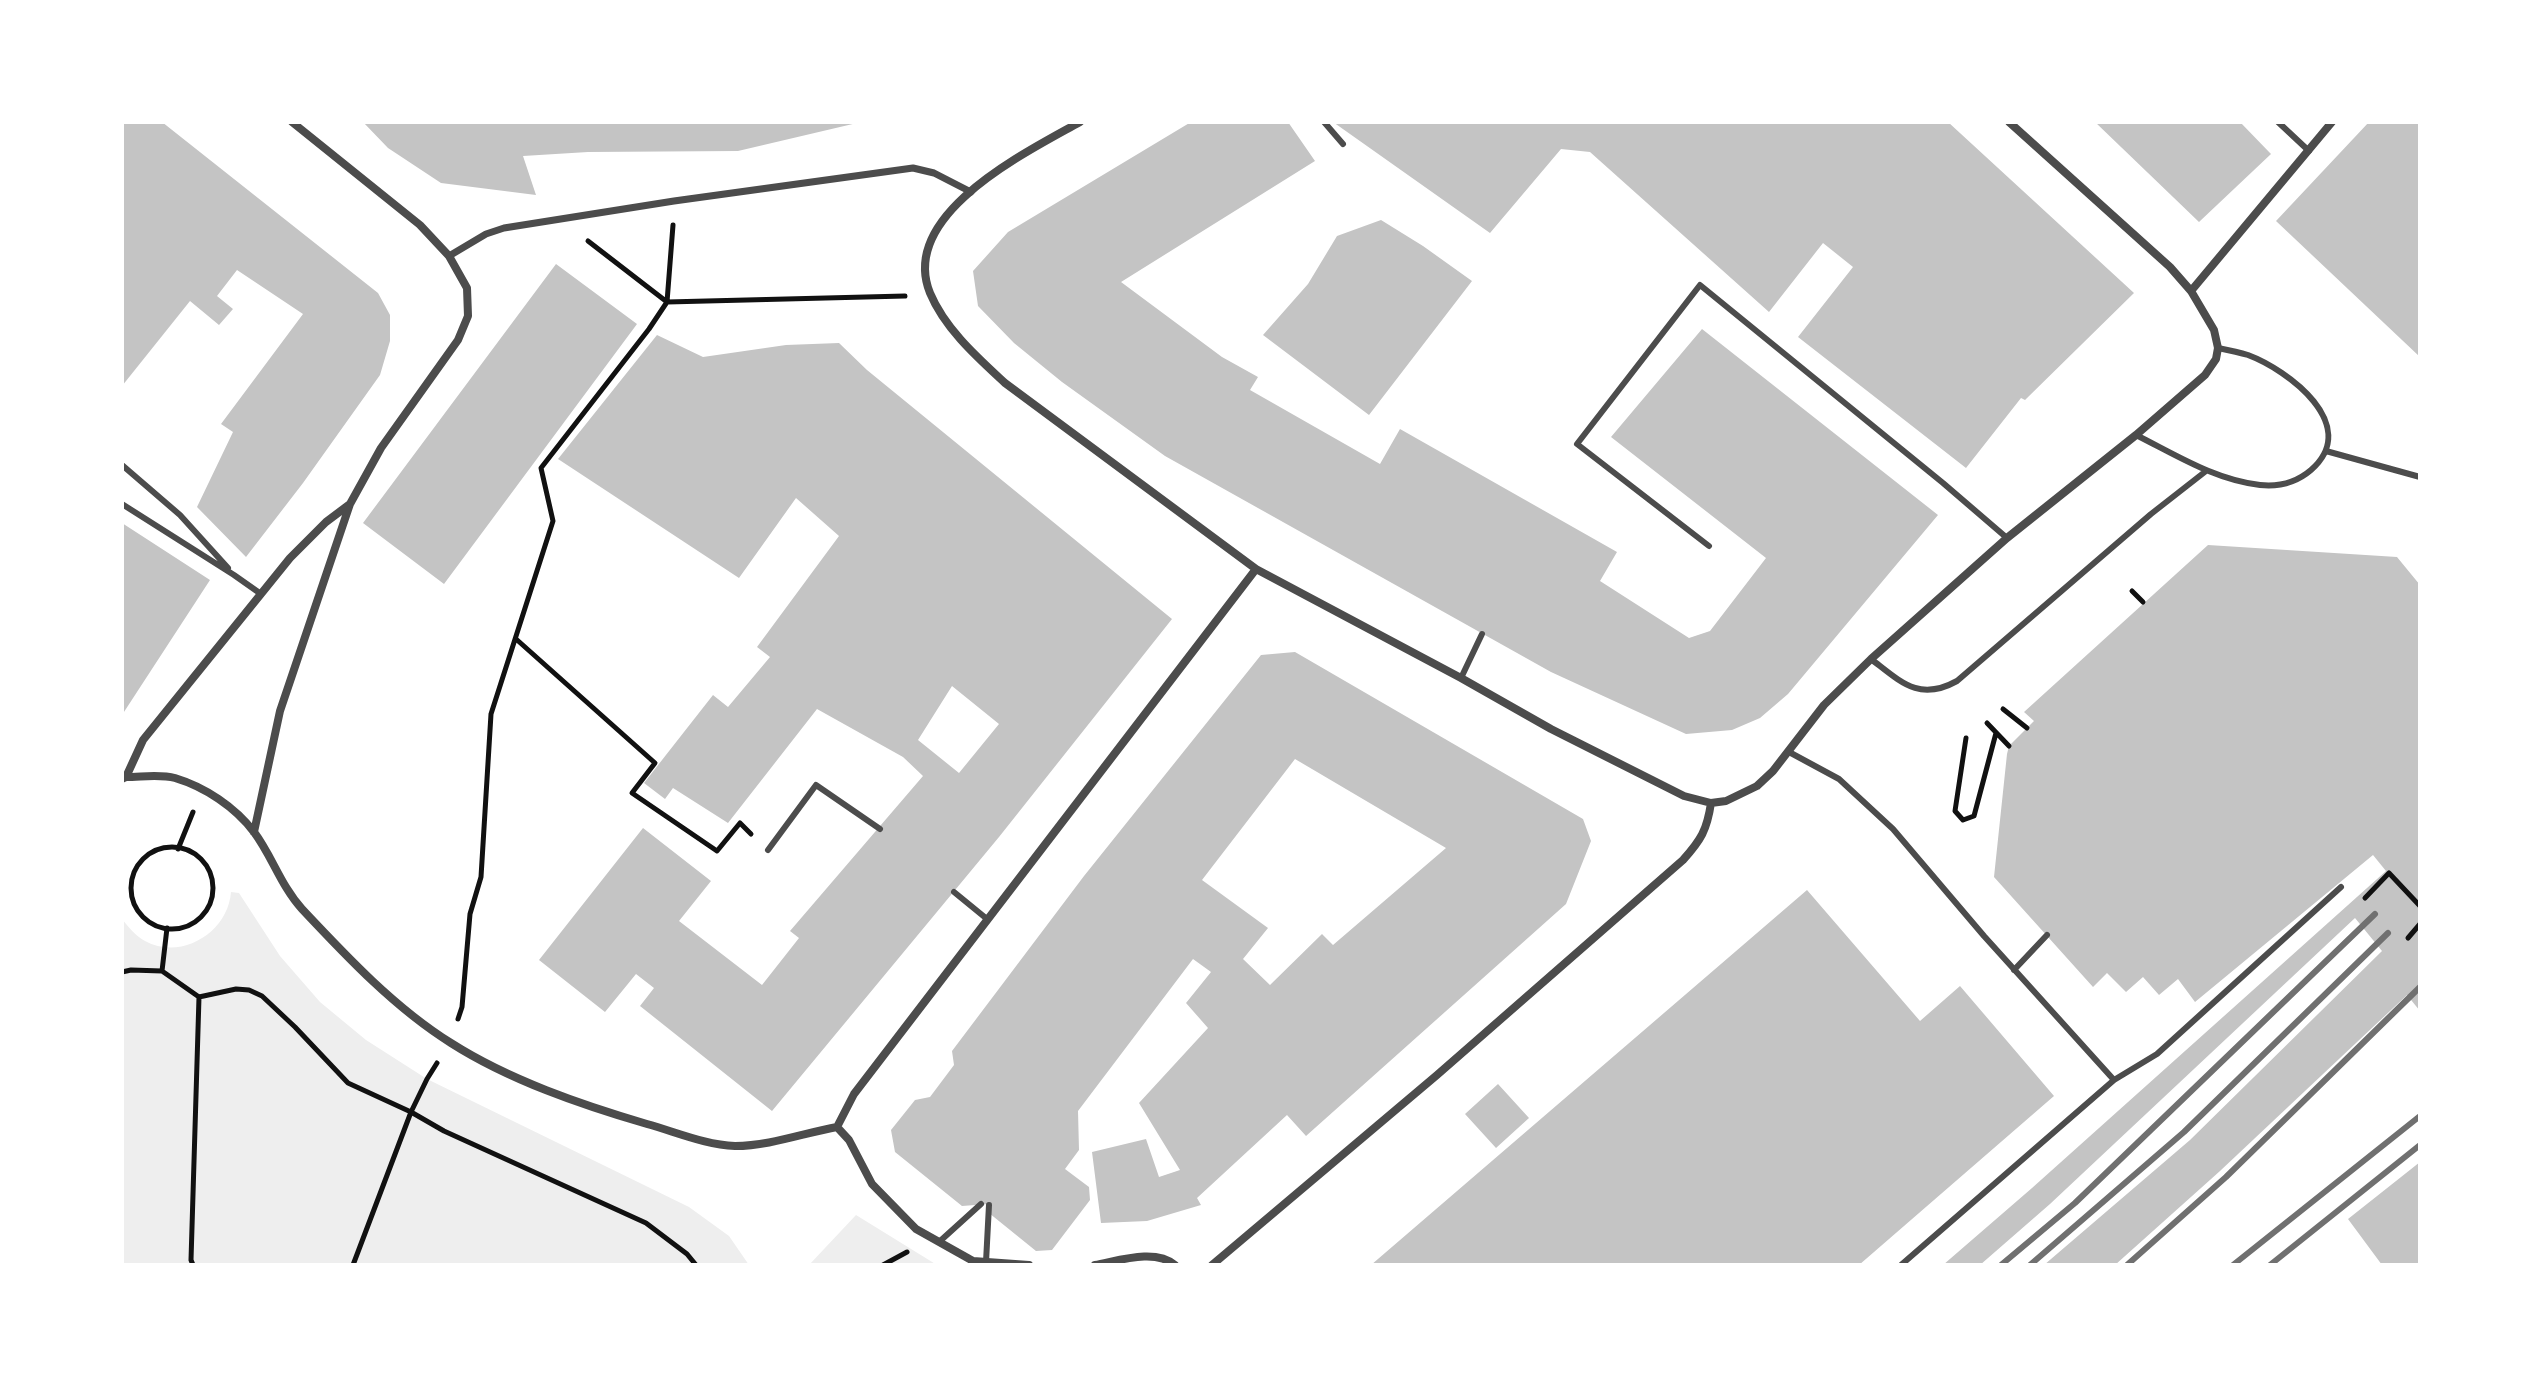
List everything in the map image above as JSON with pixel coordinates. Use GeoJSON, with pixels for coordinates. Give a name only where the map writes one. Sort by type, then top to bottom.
{"type":"FeatureCollection","features":[{"type":"Feature","properties":{"kind":"street"},"geometry":{"type":"LineString","coordinates":[[254,832],[280,711],[350,504],[381,448],[458,340],[468,316],[467,288],[449,256],[420,225],[292,122]]}},
{"type":"Feature","properties":{"kind":"street"},"geometry":{"type":"LineString","coordinates":[[1080,122],[1023,155],[971,192],[949,211],[932,236],[925,266],[930,293],[969,349],[1005,383],[1256,569],[1551,729],[1684,796],[1711,803],[1726,801],[1757,786],[1789,752],[1824,705],[1871,659],[2007,538],[2136,435],[2205,375],[2216,359],[2218,348],[2214,330],[2191,291],[2170,267],[2009,122]]}},
{"type":"Feature","properties":{"kind":"street"},"geometry":{"type":"LineString","coordinates":[[2191,291],[2332,122]]}},
{"type":"Feature","properties":{"kind":"street"},"geometry":{"type":"LineString","coordinates":[[449,256],[486,234],[504,228],[913,168],[934,173],[971,192]]}},
{"type":"Feature","properties":{"kind":"street"},"geometry":{"type":"LineString","coordinates":[[350,504],[326,522],[290,558],[143,740],[124,778],[173,778],[222,800],[254,832],[299,906],[361,969],[411,1014],[450,1043],[549,1091],[604,1111],[713,1143],[737,1146],[837,1127],[854,1094],[1256,569]]}},
{"type":"Feature","properties":{"kind":"street"},"geometry":{"type":"LineString","coordinates":[[1212,1265],[1683,860],[1707,827],[1711,803]]}},
{"type":"Feature","properties":{"kind":"street"},"geometry":{"type":"LineString","coordinates":[[837,1127],[849,1140],[872,1184],[916,1229],[973,1261],[1029,1265]]}},
{"type":"Feature","properties":{"kind":"street"},"geometry":{"type":"LineString","coordinates":[[1095,1265],[1151,1256],[1169,1260],[1175,1265]]}},
{"type":"Feature","properties":{"kind":"lane"},"geometry":{"type":"LineString","coordinates":[[1324,122],[1343,144]]}},
{"type":"Feature","properties":{"kind":"lane"},"geometry":{"type":"LineString","coordinates":[[2278,122],[2309,151]]}},
{"type":"Feature","properties":{"kind":"lane"},"geometry":{"type":"LineString","coordinates":[[1709,546],[1577,444],[1700,285],[2007,538]]}},
{"type":"Feature","properties":{"kind":"lane"},"geometry":{"type":"LineString","coordinates":[[2136,435],[2206,471],[2236,481],[2262,485],[2292,482],[2307,474],[2321,460],[2329,433],[2324,416],[2307,394],[2248,355],[2218,348]]}},
{"type":"Feature","properties":{"kind":"lane"},"geometry":{"type":"LineString","coordinates":[[2326,451],[2420,477]]}},
{"type":"Feature","properties":{"kind":"lane"},"geometry":{"type":"LineString","coordinates":[[122,465],[180,515],[234,575]]}},
{"type":"Feature","properties":{"kind":"lane"},"geometry":{"type":"LineString","coordinates":[[1871,659],[1897,679],[1920,691],[1943,689],[1957,681],[2151,514],[2206,471]]}},
{"type":"Feature","properties":{"kind":"lane"},"geometry":{"type":"LineString","coordinates":[[122,504],[261,594]]}},
{"type":"Feature","properties":{"kind":"lane"},"geometry":{"type":"LineString","coordinates":[[1461,678],[1482,634]]}},
{"type":"Feature","properties":{"kind":"lane"},"geometry":{"type":"LineString","coordinates":[[1789,752],[1839,779],[1893,829],[2114,1080]]}},
{"type":"Feature","properties":{"kind":"lane"},"geometry":{"type":"LineString","coordinates":[[768,850],[816,785],[880,829]]}},
{"type":"Feature","properties":{"kind":"lane"},"geometry":{"type":"LineString","coordinates":[[1901,1265],[2114,1080],[2157,1054],[2341,887]]}},
{"type":"Feature","properties":{"kind":"lane"},"geometry":{"type":"LineString","coordinates":[[954,892],[987,919]]}},
{"type":"Feature","properties":{"kind":"lane"},"geometry":{"type":"LineString","coordinates":[[2014,970],[2047,935]]}},
{"type":"Feature","properties":{"kind":"lane"},"geometry":{"type":"LineString","coordinates":[[939,1242],[985,1205],[986,1262]]}},
{"type":"Feature","properties":{"kind":"path"},"geometry":{"type":"LineString","coordinates":[[462,1007],[470,914],[481,877],[491,714],[553,521],[541,468],[667,302],[674,201]]}},
{"type":"Feature","properties":{"kind":"path"},"geometry":{"type":"LineString","coordinates":[[558,219],[667,302],[903,297],[930,293]]}},
{"type":"Feature","properties":{"kind":"path"},"geometry":{"type":"LineString","coordinates":[[2132,591],[2143,602]]}},
{"type":"Feature","properties":{"kind":"path"},"geometry":{"type":"LineString","coordinates":[[516,639],[655,763],[632,793],[717,851],[740,823],[768,850]]}},
{"type":"Feature","properties":{"kind":"path"},"geometry":{"type":"LineString","coordinates":[[2003,709],[2027,728]]}},
{"type":"Feature","properties":{"kind":"path"},"geometry":{"type":"LineString","coordinates":[[1987,723],[2009,746]]}},
{"type":"Feature","properties":{"kind":"path"},"geometry":{"type":"LineString","coordinates":[[1966,738],[1955,811],[1963,820],[1974,816],[1996,733]]}},
{"type":"Feature","properties":{"kind":"path"},"geometry":{"type":"LineString","coordinates":[[178,849],[203,789]]}},
{"type":"Feature","properties":{"kind":"path"},"geometry":{"type":"LineString","coordinates":[[170,847],[186,850],[200,858],[209,871],[213,886],[211,902],[203,915],[190,926],[167,928],[145,919],[135,906],[131,891],[133,875],[142,860],[155,851],[170,847]]}},
{"type":"Feature","properties":{"kind":"path"},"geometry":{"type":"LineString","coordinates":[[2365,898],[2389,873],[2420,906]]}},
{"type":"Feature","properties":{"kind":"path"},"geometry":{"type":"LineString","coordinates":[[2408,938],[2420,924]]}},
{"type":"Feature","properties":{"kind":"path"},"geometry":{"type":"LineString","coordinates":[[162,971],[167,928]]}},
{"type":"Feature","properties":{"kind":"path"},"geometry":{"type":"LineString","coordinates":[[122,972],[162,971],[199,997],[236,989],[249,990],[262,996],[348,1083],[444,1131],[646,1223],[687,1254],[696,1265]]}},
{"type":"Feature","properties":{"kind":"path"},"geometry":{"type":"LineString","coordinates":[[190,1263],[199,997]]}},
{"type":"Feature","properties":{"kind":"path"},"geometry":{"type":"LineString","coordinates":[[353,1265],[411,1112],[450,1043]]}},
{"type":"Feature","properties":{"kind":"shaded area"},"geometry":{"type":"Polygon","coordinates":[[[231,892],[239,893],[280,956],[320,1002],[366,1040],[427,1079],[689,1207],[729,1236],[749,1265],[122,1265],[122,919],[145,941],[159,946],[188,945],[201,939],[222,919],[231,892]]]}},
{"type":"Feature","properties":{"kind":"shaded area"},"geometry":{"type":"Polygon","coordinates":[[[856,1215],[937,1265],[809,1265],[856,1215]]]}},
{"type":"Feature","properties":{"kind":"building"},"geometry":{"type":"Polygon","coordinates":[[[122,122],[162,122],[378,293],[390,315],[390,341],[380,375],[246,557],[197,507],[233,432],[221,424],[303,314],[237,270],[217,296],[233,309],[219,325],[190,301],[122,386],[122,122]]]}},
{"type":"Feature","properties":{"kind":"building"},"geometry":{"type":"Polygon","coordinates":[[[363,122],[857,123],[738,151],[588,152],[523,156],[536,195],[441,183],[388,148],[363,122]]]}},
{"type":"Feature","properties":{"kind":"building"},"geometry":{"type":"Polygon","coordinates":[[[1191,122],[1288,122],[1315,161],[1121,282],[1222,357],[1258,377],[1250,390],[1380,464],[1400,429],[1617,552],[1600,581],[1689,638],[1710,631],[1766,558],[1611,437],[1702,329],[1938,515],[1788,694],[1760,718],[1732,730],[1686,734],[1551,672],[1165,456],[1062,382],[1014,343],[978,306],[973,271],[1008,232],[1191,122]]]}},
{"type":"Feature","properties":{"kind":"building"},"geometry":{"type":"Polygon","coordinates":[[[1333,122],[1948,122],[2134,293],[2025,400],[2021,398],[1966,468],[1798,337],[1853,267],[1823,243],[1769,312],[1590,152],[1561,149],[1490,233],[1333,122]]]}},
{"type":"Feature","properties":{"kind":"building"},"geometry":{"type":"Polygon","coordinates":[[[2095,122],[2240,122],[2271,154],[2199,222],[2095,122]]]}},
{"type":"Feature","properties":{"kind":"building"},"geometry":{"type":"Polygon","coordinates":[[[2369,122],[2420,122],[2420,357],[2276,221],[2369,122]]]}},
{"type":"Feature","properties":{"kind":"building"},"geometry":{"type":"Polygon","coordinates":[[[1381,220],[1472,281],[1369,415],[1263,335],[1308,284],[1337,236],[1381,220]]]}},
{"type":"Feature","properties":{"kind":"building"},"geometry":{"type":"Polygon","coordinates":[[[556,264],[637,324],[444,584],[363,523],[556,264]]]}},
{"type":"Feature","properties":{"kind":"building"},"geometry":{"type":"Polygon","coordinates":[[[657,335],[703,357],[786,345],[839,343],[867,370],[1172,619],[999,837],[772,1111],[640,1006],[654,988],[636,974],[605,1012],[539,960],[643,828],[711,881],[679,921],[762,985],[799,938],[790,931],[923,776],[903,757],[817,709],[728,823],[673,788],[665,799],[644,783],[713,695],[728,707],[770,657],[757,647],[839,536],[796,498],[739,578],[558,459],[657,335]],[[952,686],[918,740],[959,773],[999,724],[952,686]]]}},
{"type":"Feature","properties":{"kind":"building"},"geometry":{"type":"Polygon","coordinates":[[[122,523],[210,580],[122,715],[122,523]]]}},
{"type":"Feature","properties":{"kind":"building"},"geometry":{"type":"Polygon","coordinates":[[[2208,545],[2397,557],[2420,585],[2420,1011],[2407,995],[2115,1265],[2044,1265],[2190,1140],[2382,951],[2355,918],[2050,1204],[1980,1265],[1943,1265],[2386,871],[2373,855],[2195,1002],[2178,979],[2159,995],[2143,977],[2126,992],[2107,973],[2093,987],[1994,877],[2009,746],[2034,721],[2024,712],[2208,545]]]}},
{"type":"Feature","properties":{"kind":"building"},"geometry":{"type":"Polygon","coordinates":[[[1295,652],[1583,819],[1591,841],[1566,904],[1306,1136],[1287,1115],[1197,1198],[1201,1205],[1147,1221],[1101,1223],[1092,1152],[1146,1139],[1159,1177],[1180,1170],[1139,1103],[1208,1028],[1186,1003],[1211,972],[1193,959],[1078,1111],[1079,1150],[1065,1169],[1089,1187],[1090,1200],[1052,1250],[1036,1251],[989,1213],[988,1204],[962,1206],[895,1152],[891,1130],[915,1100],[930,1097],[954,1065],[952,1051],[1084,876],[1261,655],[1295,652]],[[1295,759],[1202,880],[1268,928],[1243,959],[1270,985],[1322,934],[1333,945],[1446,848],[1295,759]]]}},
{"type":"Feature","properties":{"kind":"building"},"geometry":{"type":"Polygon","coordinates":[[[1807,890],[1920,1021],[1960,986],[2054,1096],[1859,1265],[1371,1265],[1807,890]]]}},
{"type":"Feature","properties":{"kind":"building"},"geometry":{"type":"Polygon","coordinates":[[[1498,1084],[1529,1118],[1496,1148],[1465,1114],[1498,1084]]]}},
{"type":"Feature","properties":{"kind":"building"},"geometry":{"type":"Polygon","coordinates":[[[2420,1162],[2420,1265],[2382,1265],[2348,1219],[2420,1162]]]}},
{"type":"Feature","properties":{"kind":"railway"},"geometry":{"type":"LineString","coordinates":[[2001,1265],[2075,1203],[2375,914]]}},
{"type":"Feature","properties":{"kind":"railway"},"geometry":{"type":"LineString","coordinates":[[2030,1265],[2184,1132],[2388,933]]}},
{"type":"Feature","properties":{"kind":"railway"},"geometry":{"type":"LineString","coordinates":[[2127,1265],[2226,1177],[2420,987]]}},
{"type":"Feature","properties":{"kind":"railway"},"geometry":{"type":"LineString","coordinates":[[2233,1265],[2420,1116]]}},
{"type":"Feature","properties":{"kind":"railway"},"geometry":{"type":"LineString","coordinates":[[2270,1265],[2420,1145]]}}]}
